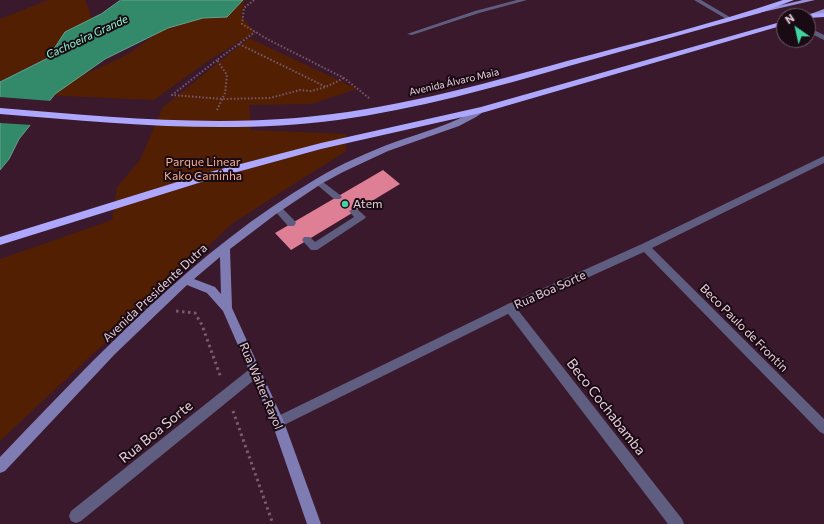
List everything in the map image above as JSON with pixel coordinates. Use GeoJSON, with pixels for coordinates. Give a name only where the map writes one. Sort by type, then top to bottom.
{"type":"FeatureCollection","features":[{"type":"Feature","properties":{"kind":"highway","name":"Avenida Álvaro Maia"},"geometry":{"type":"LineString","coordinates":[[0,111],[148,123],[270,123],[335,117],[438,99],[485,88],[758,11],[790,0]]}},
{"type":"Feature","properties":{"kind":"highway"},"geometry":{"type":"LineString","coordinates":[[0,241],[89,212],[263,161],[482,110],[776,25]]}},
{"type":"Feature","properties":{"kind":"main road"},"geometry":{"type":"LineString","coordinates":[[758,11],[812,0]]}},
{"type":"Feature","properties":{"kind":"street"},"geometry":{"type":"LineString","coordinates":[[410,34],[477,12],[524,0]]}},
{"type":"Feature","properties":{"kind":"street"},"geometry":{"type":"LineString","coordinates":[[698,0],[730,19]]}},
{"type":"Feature","properties":{"kind":"street","name":"Avenida Presidente Dutra"},"geometry":{"type":"LineString","coordinates":[[0,466],[150,313],[225,246],[277,208],[349,165],[389,148],[460,122],[472,117],[482,110]]}},
{"type":"Feature","properties":{"kind":"street","name":"Rua Boa Sorte"},"geometry":{"type":"LineString","coordinates":[[278,422],[510,308],[646,247],[824,159]]}},
{"type":"Feature","properties":{"kind":"street"},"geometry":{"type":"LineString","coordinates":[[319,182],[337,196]]}},
{"type":"Feature","properties":{"kind":"street"},"geometry":{"type":"LineString","coordinates":[[277,208],[291,223]]}},
{"type":"Feature","properties":{"kind":"street"},"geometry":{"type":"LineString","coordinates":[[307,240],[314,247],[361,217],[354,211]]}},
{"type":"Feature","properties":{"kind":"street","name":"Rua Walter Rayol"},"geometry":{"type":"LineString","coordinates":[[225,246],[227,308],[278,422],[314,524]]}},
{"type":"Feature","properties":{"kind":"street","name":"Beco Paulo de Frontin"},"geometry":{"type":"LineString","coordinates":[[646,247],[824,428]]}},
{"type":"Feature","properties":{"kind":"street"},"geometry":{"type":"LineString","coordinates":[[186,280],[211,290],[227,308]]}},
{"type":"Feature","properties":{"kind":"street","name":"Beco Cochabamba"},"geometry":{"type":"LineString","coordinates":[[510,308],[677,524]]}},
{"type":"Feature","properties":{"kind":"street","name":"Rua Boa Sorte"},"geometry":{"type":"LineString","coordinates":[[76,516],[255,372]]}},
{"type":"Feature","properties":{"kind":"path"},"geometry":{"type":"LineString","coordinates":[[254,0],[244,8],[242,24],[344,78],[360,88],[381,110]]}},
{"type":"Feature","properties":{"kind":"path"},"geometry":{"type":"LineString","coordinates":[[255,32],[172,95],[223,99],[270,98],[300,90],[311,91],[326,87],[344,78]]}},
{"type":"Feature","properties":{"kind":"path"},"geometry":{"type":"LineString","coordinates":[[239,44],[326,87]]}},
{"type":"Feature","properties":{"kind":"path"},"geometry":{"type":"LineString","coordinates":[[215,112],[225,93],[227,75],[218,60]]}},
{"type":"Feature","properties":{"kind":"green space"},"geometry":{"type":"Polygon","coordinates":[[[48,0],[85,0],[91,15],[91,35],[66,49],[0,81],[0,19],[48,0]]]}},
{"type":"Feature","properties":{"kind":"green space"},"geometry":{"type":"Polygon","coordinates":[[[201,0],[245,0],[241,16],[255,32],[205,63],[154,100],[41,95],[130,53],[201,0]]]}},
{"type":"Feature","properties":{"kind":"green space","name":"Parque Linear Kako Caminha"},"geometry":{"type":"Polygon","coordinates":[[[249,38],[357,89],[311,104],[249,105],[251,130],[346,134],[346,151],[233,223],[0,441],[0,259],[112,220],[117,187],[140,160],[163,107],[249,38]]]}},
{"type":"Feature","properties":{"kind":"water","name":"Cachoeira Grande"},"geometry":{"type":"Polygon","coordinates":[[[121,0],[243,0],[227,17],[203,18],[168,28],[105,59],[55,94],[19,139],[9,159],[0,170],[0,82],[48,58],[65,32],[101,14],[121,0]]]}},
{"type":"Feature","properties":{"kind":"pier"},"geometry":{"type":"Polygon","coordinates":[[[0,97],[51,101],[32,125],[0,123],[0,97]]]}},
{"type":"Feature","properties":{"kind":"building","name":"Atem"},"geometry":{"type":"Polygon","coordinates":[[[383,170],[400,184],[291,250],[275,233],[383,170]]]}},
{"type":"Feature","properties":{"kind":"place","name":"Atem"},"geometry":{"type":"Point","coordinates":[345,204]}}]}
